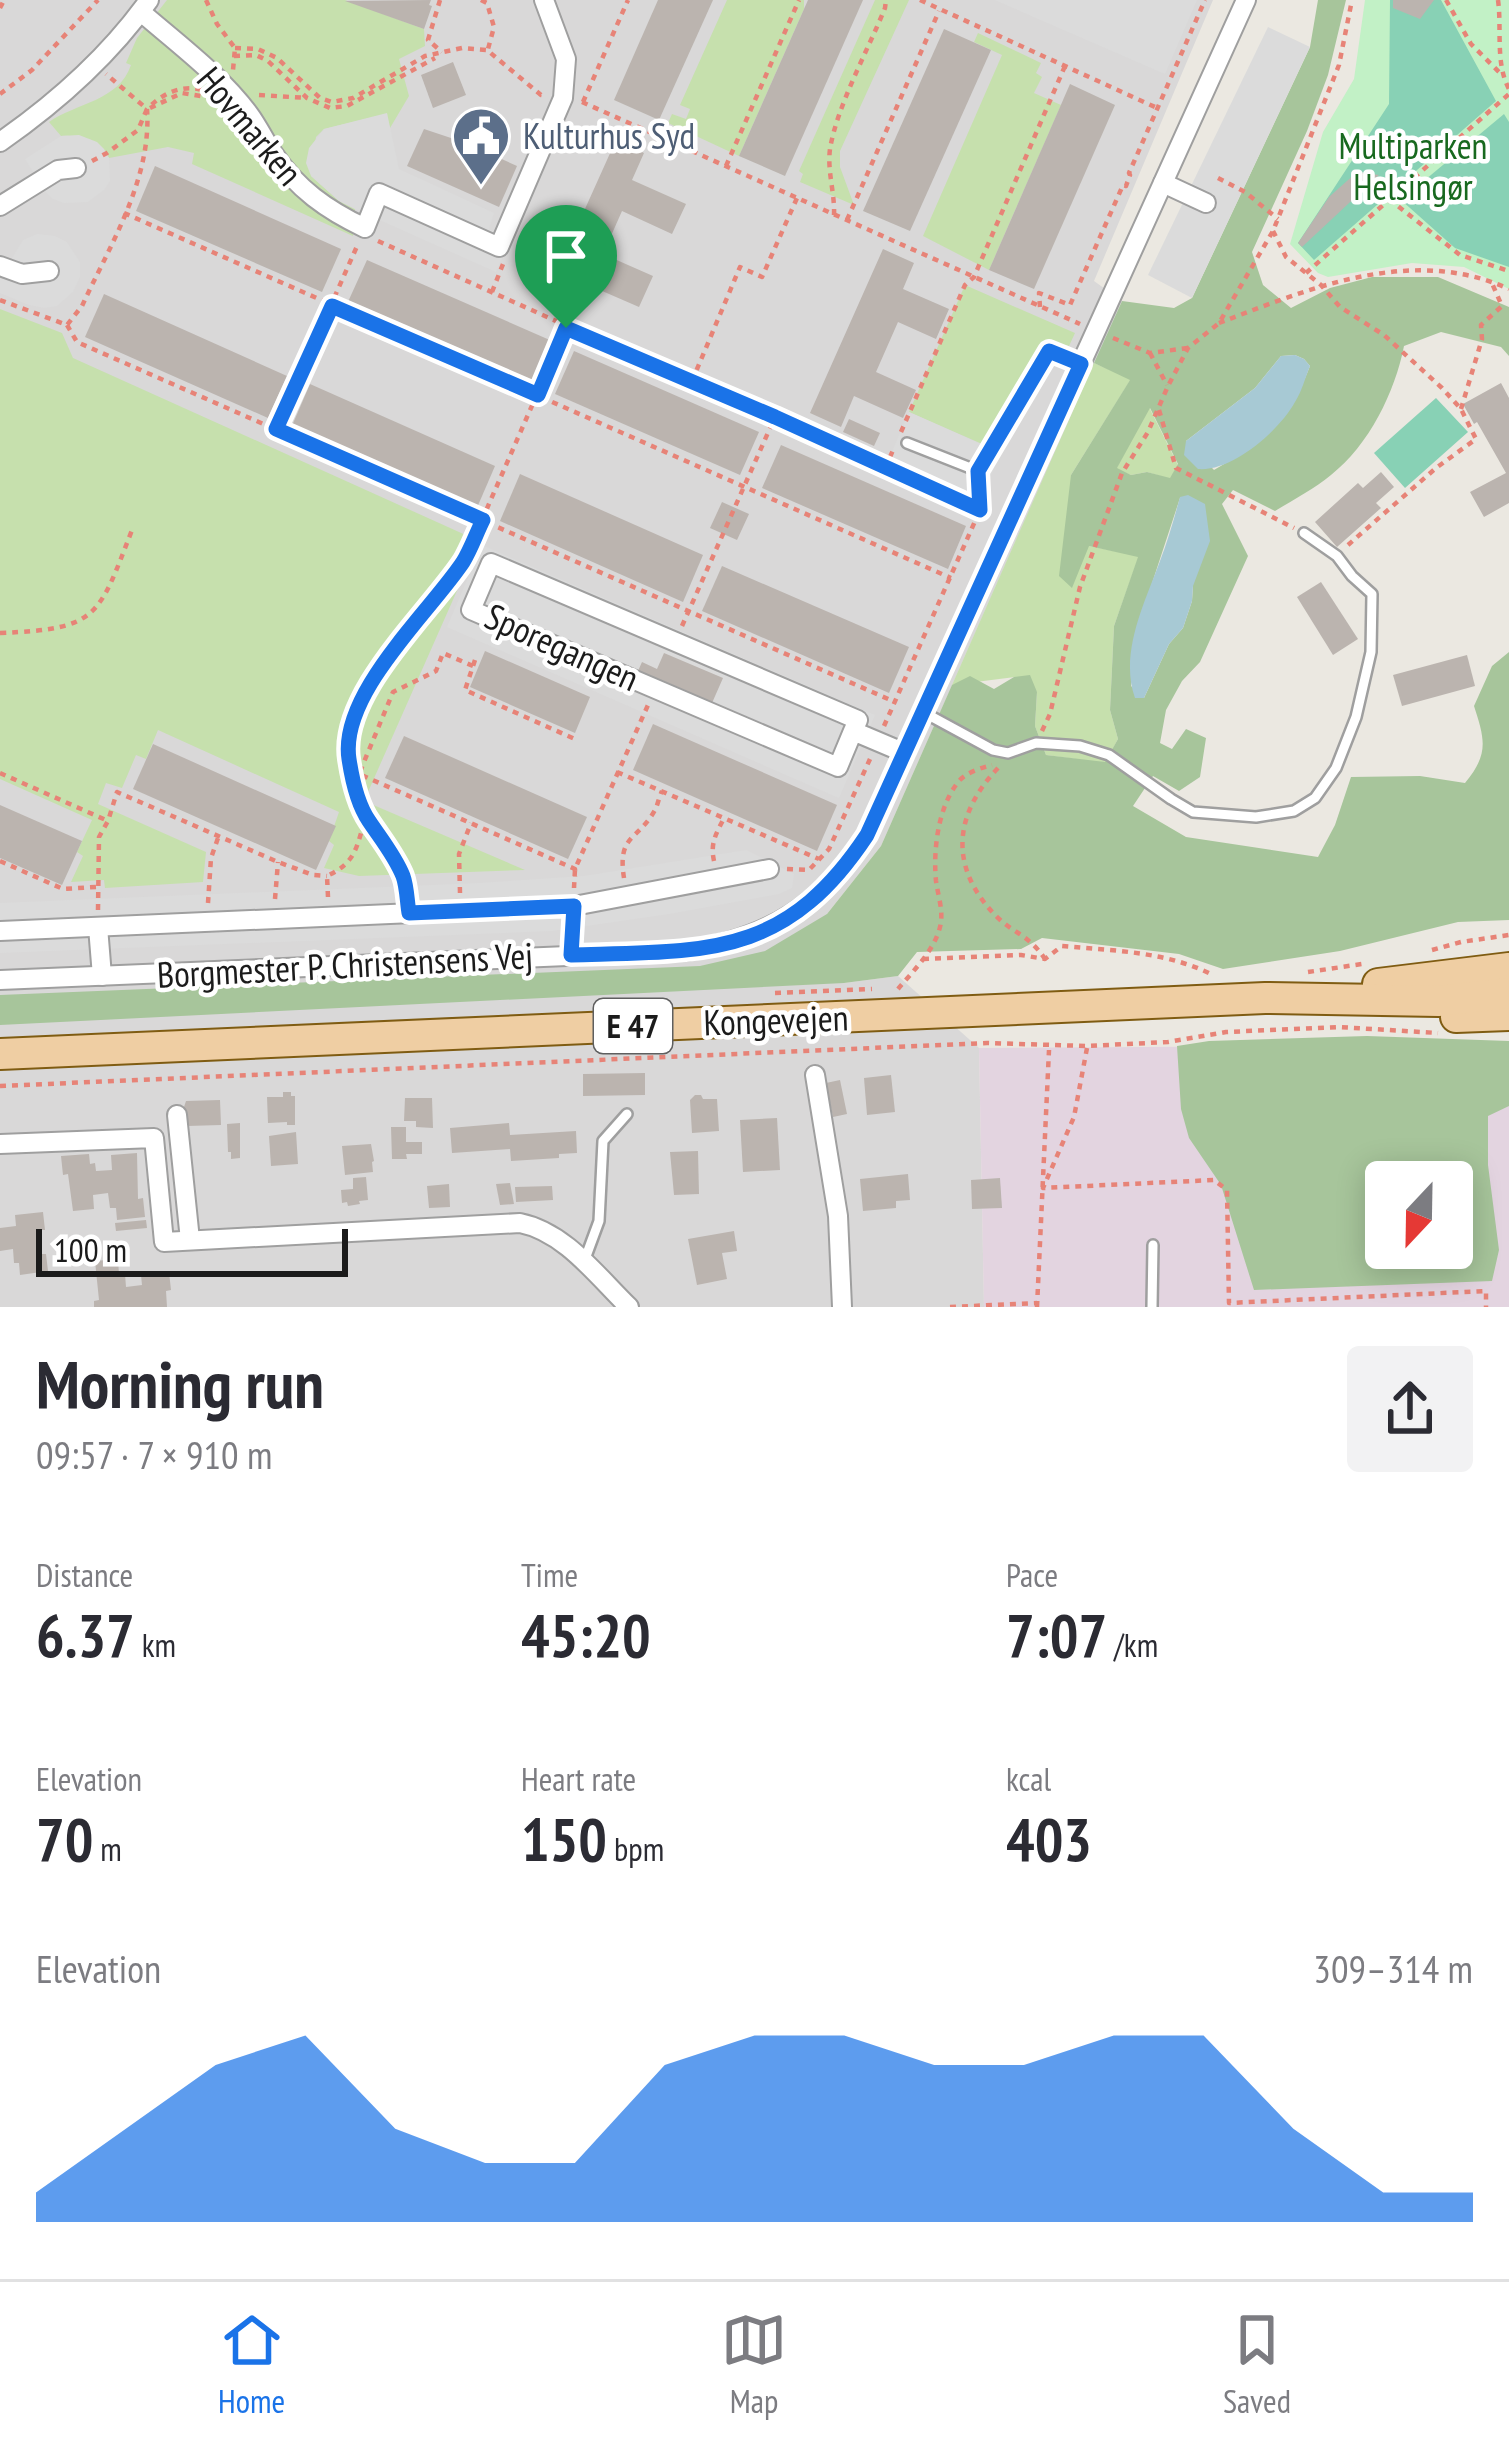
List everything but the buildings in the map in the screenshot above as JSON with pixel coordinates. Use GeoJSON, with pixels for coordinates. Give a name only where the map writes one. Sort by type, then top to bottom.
{"type":"FeatureCollection","features":[{"type":"Feature","properties":{"kind":"main road","name":"Kongevejen"},"geometry":{"type":"LineString","coordinates":[[1265,998],[1509,968]]}},
{"type":"Feature","properties":{"kind":"main road","name":"Kongevejen"},"geometry":{"type":"LineString","coordinates":[[0,1054],[1265,998],[1438,1000],[1509,993]]}},
{"type":"Feature","properties":{"kind":"main road"},"geometry":{"type":"LineString","coordinates":[[1265,998],[1423,1018],[1509,1015]]}},
{"type":"Feature","properties":{"kind":"street"},"geometry":{"type":"LineString","coordinates":[[365,228],[379,193],[499,247],[574,100],[566,59],[544,0]]}},
{"type":"Feature","properties":{"kind":"street","name":"Borgmester P. Christensens Vej"},"geometry":{"type":"LineString","coordinates":[[0,980],[686,952],[758,934],[821,894],[867,835],[1246,0]]}},
{"type":"Feature","properties":{"kind":"street"},"geometry":{"type":"LineString","coordinates":[[0,142],[38,116],[95,64],[145,6]]}},
{"type":"Feature","properties":{"kind":"street","name":"Hovmarken"},"geometry":{"type":"LineString","coordinates":[[145,6],[248,113],[304,192],[365,228]]}},
{"type":"Feature","properties":{"kind":"street"},"geometry":{"type":"LineString","coordinates":[[0,206],[58,170],[76,169]]}},
{"type":"Feature","properties":{"kind":"street"},"geometry":{"type":"LineString","coordinates":[[1163,183],[1206,203]]}},
{"type":"Feature","properties":{"kind":"street"},"geometry":{"type":"LineString","coordinates":[[0,266],[22,274],[49,271]]}},
{"type":"Feature","properties":{"kind":"street","name":"Sporegangen"},"geometry":{"type":"LineString","coordinates":[[491,563],[858,720],[854,731],[838,767],[471,610],[491,563]]}},
{"type":"Feature","properties":{"kind":"street","name":"Sporegangen"},"geometry":{"type":"LineString","coordinates":[[854,731],[905,753]]}},
{"type":"Feature","properties":{"kind":"street"},"geometry":{"type":"LineString","coordinates":[[0,931],[574,906],[769,868]]}},
{"type":"Feature","properties":{"kind":"street"},"geometry":{"type":"LineString","coordinates":[[571,955],[574,906]]}},
{"type":"Feature","properties":{"kind":"street"},"geometry":{"type":"LineString","coordinates":[[98,927],[102,976]]}},
{"type":"Feature","properties":{"kind":"street"},"geometry":{"type":"LineString","coordinates":[[815,1075],[838,1216],[842,1307]]}},
{"type":"Feature","properties":{"kind":"street"},"geometry":{"type":"LineString","coordinates":[[177,1115],[190,1240]]}},
{"type":"Feature","properties":{"kind":"street"},"geometry":{"type":"LineString","coordinates":[[0,1144],[154,1138],[164,1242],[520,1222],[538,1226],[629,1307]]}},
{"type":"Feature","properties":{"kind":"lane"},"geometry":{"type":"LineString","coordinates":[[907,443],[978,471],[1049,351],[1081,364]]}},
{"type":"Feature","properties":{"kind":"lane"},"geometry":{"type":"LineString","coordinates":[[923,712],[993,750],[1008,753],[1036,743],[1080,746],[1109,755],[1193,812],[1256,817],[1294,811],[1315,799],[1336,768],[1356,717],[1371,652],[1372,594],[1337,556],[1304,533]]}},
{"type":"Feature","properties":{"kind":"lane"},"geometry":{"type":"LineString","coordinates":[[584,1263],[599,1221],[604,1141],[627,1114]]}},
{"type":"Feature","properties":{"kind":"lane"},"geometry":{"type":"LineString","coordinates":[[1152,1307],[1153,1245]]}},
{"type":"Feature","properties":{"kind":"path"},"geometry":{"type":"LineString","coordinates":[[0,8],[4,0]]}},
{"type":"Feature","properties":{"kind":"path"},"geometry":{"type":"LineString","coordinates":[[0,94],[32,70],[98,0]]}},
{"type":"Feature","properties":{"kind":"path"},"geometry":{"type":"LineString","coordinates":[[76,169],[138,130],[158,98],[179,89],[208,92],[223,87],[234,70],[235,52],[206,0]]}},
{"type":"Feature","properties":{"kind":"path"},"geometry":{"type":"LineString","coordinates":[[440,0],[428,40],[443,53]]}},
{"type":"Feature","properties":{"kind":"path"},"geometry":{"type":"LineString","coordinates":[[481,0],[487,2],[494,27],[488,50]]}},
{"type":"Feature","properties":{"kind":"path"},"geometry":{"type":"LineString","coordinates":[[574,100],[628,0]]}},
{"type":"Feature","properties":{"kind":"path"},"geometry":{"type":"LineString","coordinates":[[726,166],[799,0]]}},
{"type":"Feature","properties":{"kind":"path"},"geometry":{"type":"LineString","coordinates":[[834,214],[830,154],[834,131],[886,0]]}},
{"type":"Feature","properties":{"kind":"path"},"geometry":{"type":"LineString","coordinates":[[920,0],[1157,108]]}},
{"type":"Feature","properties":{"kind":"path"},"geometry":{"type":"LineString","coordinates":[[1040,307],[1039,293],[1070,305],[1205,0]]}},
{"type":"Feature","properties":{"kind":"path"},"geometry":{"type":"LineString","coordinates":[[1220,323],[1273,231],[1340,65],[1352,0]]}},
{"type":"Feature","properties":{"kind":"path"},"geometry":{"type":"LineString","coordinates":[[1306,273],[1509,92],[1501,74],[1471,44],[1446,0]]}},
{"type":"Feature","properties":{"kind":"path"},"geometry":{"type":"LineString","coordinates":[[1498,0],[1501,74]]}},
{"type":"Feature","properties":{"kind":"path"},"geometry":{"type":"LineString","coordinates":[[847,220],[940,9]]}},
{"type":"Feature","properties":{"kind":"path"},"geometry":{"type":"LineString","coordinates":[[235,52],[258,49],[277,58],[320,98],[332,102],[353,98],[425,56],[462,48],[488,50],[542,95],[574,100],[1080,324]]}},
{"type":"Feature","properties":{"kind":"path"},"geometry":{"type":"LineString","coordinates":[[67,325],[82,306],[124,213],[141,172],[149,135],[147,109],[95,64]]}},
{"type":"Feature","properties":{"kind":"path"},"geometry":{"type":"LineString","coordinates":[[885,468],[1065,66]]}},
{"type":"Feature","properties":{"kind":"path"},"geometry":{"type":"LineString","coordinates":[[1218,178],[1245,191],[1278,218]]}},
{"type":"Feature","properties":{"kind":"path"},"geometry":{"type":"LineString","coordinates":[[692,381],[740,267],[762,277],[796,198]]}},
{"type":"Feature","properties":{"kind":"path"},"geometry":{"type":"LineString","coordinates":[[1390,199],[1460,255],[1509,271]]}},
{"type":"Feature","properties":{"kind":"path"},"geometry":{"type":"LineString","coordinates":[[124,213],[951,578]]}},
{"type":"Feature","properties":{"kind":"path"},"geometry":{"type":"LineString","coordinates":[[276,429],[365,228],[374,239],[566,328],[980,510]]}},
{"type":"Feature","properties":{"kind":"path"},"geometry":{"type":"LineString","coordinates":[[1273,231],[1286,257],[1340,307],[1384,335],[1461,409],[1476,440],[1436,468],[1337,556]]}},
{"type":"Feature","properties":{"kind":"path"},"geometry":{"type":"LineString","coordinates":[[491,292],[508,254],[499,247]]}},
{"type":"Feature","properties":{"kind":"path"},"geometry":{"type":"LineString","coordinates":[[1036,743],[1050,714],[1080,587],[1122,473],[1148,432],[1188,348],[1220,323],[1321,285],[1372,272],[1441,270],[1491,280],[1509,289]]}},
{"type":"Feature","properties":{"kind":"path"},"geometry":{"type":"LineString","coordinates":[[1461,409],[1482,339],[1481,325],[1502,306],[1491,280]]}},
{"type":"Feature","properties":{"kind":"path"},"geometry":{"type":"LineString","coordinates":[[0,300],[67,325],[77,341],[895,702]]}},
{"type":"Feature","properties":{"kind":"path"},"geometry":{"type":"LineString","coordinates":[[409,913],[405,879],[366,817],[348,756],[354,716],[422,610],[464,561],[566,328]]}},
{"type":"Feature","properties":{"kind":"path"},"geometry":{"type":"LineString","coordinates":[[1109,336],[1150,353],[1188,348]]}},
{"type":"Feature","properties":{"kind":"path"},"geometry":{"type":"LineString","coordinates":[[1150,353],[1168,386]]}},
{"type":"Feature","properties":{"kind":"path"},"geometry":{"type":"LineString","coordinates":[[1158,408],[1176,468],[1304,533]]}},
{"type":"Feature","properties":{"kind":"path"},"geometry":{"type":"LineString","coordinates":[[682,626],[775,417]]}},
{"type":"Feature","properties":{"kind":"path"},"geometry":{"type":"LineString","coordinates":[[769,868],[809,870],[829,849],[980,510],[978,471]]}},
{"type":"Feature","properties":{"kind":"path"},"geometry":{"type":"LineString","coordinates":[[0,633],[59,629],[94,610],[107,595],[132,530]]}},
{"type":"Feature","properties":{"kind":"path"},"geometry":{"type":"LineString","coordinates":[[575,869],[359,774],[393,692],[436,671],[443,653],[474,663],[465,690],[578,740]]}},
{"type":"Feature","properties":{"kind":"path"},"geometry":{"type":"LineString","coordinates":[[574,906],[575,869],[655,689]]}},
{"type":"Feature","properties":{"kind":"path"},"geometry":{"type":"LineString","coordinates":[[896,992],[933,944],[941,924],[936,849],[950,796],[961,778],[1004,761],[984,782],[967,813],[961,854],[971,886],[998,919],[1034,943],[1045,958]]}},
{"type":"Feature","properties":{"kind":"path"},"geometry":{"type":"LineString","coordinates":[[617,772],[819,860]]}},
{"type":"Feature","properties":{"kind":"path"},"geometry":{"type":"LineString","coordinates":[[0,773],[108,820]]}},
{"type":"Feature","properties":{"kind":"path"},"geometry":{"type":"LineString","coordinates":[[627,896],[621,860],[625,845],[655,810],[662,791]]}},
{"type":"Feature","properties":{"kind":"path"},"geometry":{"type":"LineString","coordinates":[[98,927],[99,837],[117,792],[313,875],[327,876],[350,861],[366,817]]}},
{"type":"Feature","properties":{"kind":"path"},"geometry":{"type":"LineString","coordinates":[[718,878],[711,849],[724,818]]}},
{"type":"Feature","properties":{"kind":"path"},"geometry":{"type":"LineString","coordinates":[[461,910],[460,854],[471,824]]}},
{"type":"Feature","properties":{"kind":"path"},"geometry":{"type":"LineString","coordinates":[[208,922],[207,886],[218,838]]}},
{"type":"Feature","properties":{"kind":"path"},"geometry":{"type":"LineString","coordinates":[[0,861],[63,889],[99,886]]}},
{"type":"Feature","properties":{"kind":"path"},"geometry":{"type":"LineString","coordinates":[[327,876],[329,916]]}},
{"type":"Feature","properties":{"kind":"path"},"geometry":{"type":"LineString","coordinates":[[923,959],[1045,958],[1062,946],[1154,954],[1187,962],[1218,978]]}},
{"type":"Feature","properties":{"kind":"path"},"geometry":{"type":"LineString","coordinates":[[0,1086],[987,1043],[1087,1046],[1339,1027],[1442,1034]]}},
{"type":"Feature","properties":{"kind":"path"},"geometry":{"type":"LineString","coordinates":[[1043,1187],[1074,1118],[1087,1046]]}},
{"type":"Feature","properties":{"kind":"path"},"geometry":{"type":"LineString","coordinates":[[950,1307],[1037,1305],[1048,1050]]}},
{"type":"Feature","properties":{"kind":"path"},"geometry":{"type":"LineString","coordinates":[[1043,1187],[1214,1180],[1227,1190],[1229,1303],[1486,1291],[1486,1307]]}},
{"type":"Feature","properties":{"kind":"shaded area"},"geometry":{"type":"Polygon","coordinates":[[[0,0],[1213,0],[1094,281],[1122,301],[881,846],[827,914],[844,983],[898,976],[979,1048],[984,1307],[0,1307],[0,0]]]}},
{"type":"Feature","properties":{"kind":"shaded area"},"geometry":{"type":"Polygon","coordinates":[[[995,0],[1197,0],[1165,74],[995,0]]]}},
{"type":"Feature","properties":{"kind":"shaded area"},"geometry":{"type":"Polygon","coordinates":[[[1268,27],[1310,47],[1192,298],[1148,275],[1268,27]]]}},
{"type":"Feature","properties":{"kind":"shaded area"},"geometry":{"type":"Polygon","coordinates":[[[387,113],[399,169],[494,213],[489,229],[510,240],[496,272],[339,201],[311,176],[306,163],[309,148],[324,129],[387,113]]]}},
{"type":"Feature","properties":{"kind":"shaded area"},"geometry":{"type":"Polygon","coordinates":[[[79,135],[104,149],[110,181],[88,202],[64,203],[45,191],[25,159],[61,136],[79,135]]]}},
{"type":"Feature","properties":{"kind":"shaded area"},"geometry":{"type":"Polygon","coordinates":[[[37,234],[67,242],[80,262],[73,292],[57,306],[29,305],[0,293],[0,266],[6,268],[23,240],[37,234]]]}},
{"type":"Feature","properties":{"kind":"shaded area"},"geometry":{"type":"Polygon","coordinates":[[[909,412],[1001,453],[980,501],[888,461],[909,412]]]}},
{"type":"Feature","properties":{"kind":"shaded area"},"geometry":{"type":"Polygon","coordinates":[[[482,545],[875,715],[839,798],[447,627],[482,545]]]}},
{"type":"Feature","properties":{"kind":"shaded area"},"geometry":{"type":"Polygon","coordinates":[[[746,850],[794,874],[792,888],[669,914],[552,931],[0,953],[0,903],[584,876],[746,850]]]}},
{"type":"Feature","properties":{"kind":"shaded area"},"geometry":{"type":"Polygon","coordinates":[[[1509,1045],[1509,1307],[984,1307],[979,1048],[1509,1045]]]}},
{"type":"Feature","properties":{"kind":"green space"},"geometry":{"type":"Polygon","coordinates":[[[167,0],[345,0],[424,29],[425,46],[399,59],[409,96],[390,128],[386,114],[324,129],[316,137],[311,176],[355,209],[353,236],[192,164],[194,153],[168,147],[109,158],[88,141],[61,136],[49,122],[117,86],[131,65],[126,63],[137,38],[167,0]]]}},
{"type":"Feature","properties":{"kind":"green space"},"geometry":{"type":"Polygon","coordinates":[[[727,0],[804,0],[739,156],[668,123],[672,114],[686,119],[690,109],[680,105],[727,0]]]}},
{"type":"Feature","properties":{"kind":"green space"},"geometry":{"type":"Polygon","coordinates":[[[875,0],[909,0],[840,151],[840,167],[854,205],[800,182],[803,174],[799,171],[875,0]]]}},
{"type":"Feature","properties":{"kind":"green space"},"geometry":{"type":"Polygon","coordinates":[[[1318,0],[1346,0],[1328,75],[1252,252],[1263,285],[1291,308],[1330,288],[1372,277],[1438,277],[1509,307],[1509,356],[1501,347],[1441,332],[1404,346],[1378,416],[1357,449],[1331,475],[1275,511],[1233,490],[1222,504],[1248,556],[1200,662],[1182,681],[1166,710],[1160,743],[1172,749],[1186,729],[1206,738],[1200,777],[1179,791],[1153,776],[1133,806],[1186,837],[1318,857],[1351,777],[1420,776],[1465,783],[1483,746],[1474,706],[1492,666],[1509,652],[1509,920],[1458,922],[1340,951],[1223,969],[1179,954],[1042,938],[1021,949],[917,952],[898,976],[844,983],[0,1025],[0,995],[700,966],[765,951],[827,914],[881,846],[952,685],[970,676],[994,689],[1014,677],[1030,675],[1037,692],[1035,726],[1046,755],[1105,762],[1118,739],[1110,710],[1114,626],[1138,557],[1089,546],[1072,588],[1059,576],[1071,475],[1130,380],[1094,363],[1122,301],[1174,308],[1192,298],[1310,47],[1318,0]],[[1295,355],[1281,356],[1255,388],[1186,441],[1214,470],[1262,439],[1293,403],[1310,366],[1295,355]],[[1150,408],[1117,468],[1131,475],[1147,472],[1170,478],[1178,464],[1150,408]],[[1180,498],[1136,632],[1131,686],[1144,698],[1169,644],[1183,628],[1192,601],[1180,498]]]}},
{"type":"Feature","properties":{"kind":"green space","name":"Multiparken Helsingør"},"geometry":{"type":"Polygon","coordinates":[[[1365,0],[1509,0],[1509,289],[1464,267],[1412,263],[1328,277],[1290,244],[1323,132],[1354,79],[1365,0]]]}},
{"type":"Feature","properties":{"kind":"green space"},"geometry":{"type":"Polygon","coordinates":[[[1390,0],[1441,0],[1496,101],[1314,260],[1298,243],[1389,104],[1390,0]]]}},
{"type":"Feature","properties":{"kind":"green space"},"geometry":{"type":"Polygon","coordinates":[[[978,33],[1041,63],[1036,73],[1042,77],[1034,93],[1061,105],[989,270],[923,236],[1002,55],[974,42],[978,33]]]}},
{"type":"Feature","properties":{"kind":"green space"},"geometry":{"type":"Polygon","coordinates":[[[1504,114],[1509,122],[1509,267],[1455,248],[1401,200],[1504,114]]]}},
{"type":"Feature","properties":{"kind":"green space"},"geometry":{"type":"Polygon","coordinates":[[[965,285],[1075,333],[1069,346],[1046,340],[982,444],[909,412],[965,285]]]}},
{"type":"Feature","properties":{"kind":"green space"},"geometry":{"type":"Polygon","coordinates":[[[0,309],[62,333],[73,358],[479,541],[364,801],[525,870],[359,876],[324,868],[334,845],[329,841],[339,812],[158,730],[146,759],[136,755],[122,788],[106,783],[98,804],[206,852],[203,882],[105,888],[104,880],[71,882],[83,856],[77,852],[92,820],[0,779],[0,309]]]}},
{"type":"Feature","properties":{"kind":"green space"},"geometry":{"type":"Polygon","coordinates":[[[1094,363],[1131,379],[1071,475],[1089,546],[1139,556],[1114,626],[1110,710],[1118,739],[1105,763],[1046,755],[1035,726],[1037,692],[1015,677],[952,685],[1094,363]]]}},
{"type":"Feature","properties":{"kind":"green space"},"geometry":{"type":"Polygon","coordinates":[[[1436,398],[1468,432],[1405,488],[1374,453],[1436,398]]]}},
{"type":"Feature","properties":{"kind":"green space"},"geometry":{"type":"Polygon","coordinates":[[[1149,407],[1178,465],[1170,479],[1116,469],[1149,407]]]}},
{"type":"Feature","properties":{"kind":"green space"},"geometry":{"type":"Polygon","coordinates":[[[1367,1036],[1509,1041],[1509,1106],[1488,1116],[1488,1165],[1499,1250],[1492,1281],[1254,1290],[1221,1185],[1189,1138],[1181,1109],[1177,1046],[1367,1036]]]}},
{"type":"Feature","properties":{"kind":"water"},"geometry":{"type":"Polygon","coordinates":[[[1295,355],[1310,366],[1297,398],[1278,425],[1239,457],[1198,469],[1184,455],[1186,441],[1255,388],[1281,356],[1295,355]]]}},
{"type":"Feature","properties":{"kind":"water"},"geometry":{"type":"Polygon","coordinates":[[[1188,495],[1205,504],[1210,541],[1183,628],[1169,644],[1144,698],[1135,698],[1130,663],[1136,628],[1180,497],[1188,495]]]}},
{"type":"Feature","properties":{"kind":"place","name":"Kulturhus Syd"},"geometry":{"type":"Point","coordinates":[481,187]}},
{"type":"Feature","properties":{"kind":"route"},"geometry":{"type":"LineString","coordinates":[[332,306],[538,395],[566,328],[980,510],[978,471],[1049,351],[1081,364],[867,835],[821,894],[758,934],[723,946],[686,952],[571,955],[574,906],[409,913],[405,879],[366,817],[355,784],[348,756],[354,716],[422,610],[464,561],[483,520],[276,429],[332,306]]}}]}
